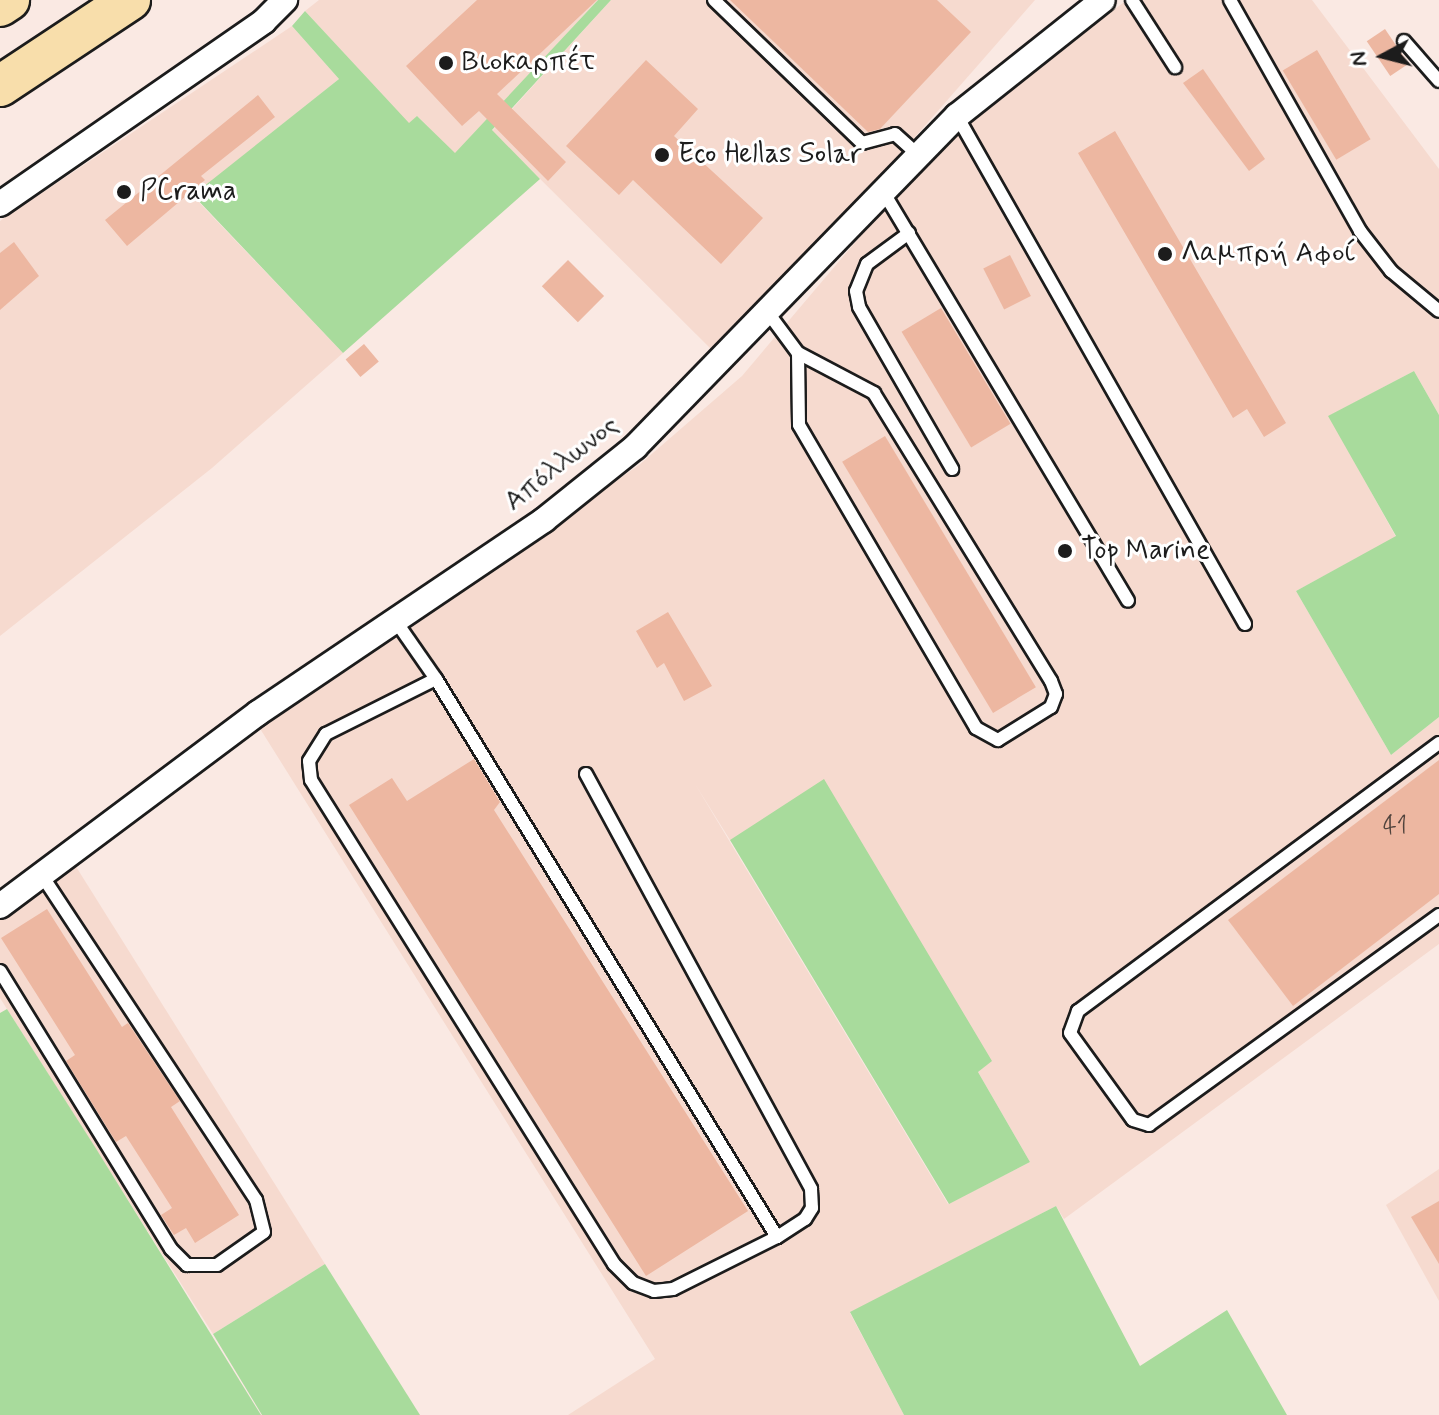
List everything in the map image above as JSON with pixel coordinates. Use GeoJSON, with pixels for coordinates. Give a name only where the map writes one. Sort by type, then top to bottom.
{"type":"FeatureCollection","features":[{"type":"Feature","properties":{"kind":"highway"},"geometry":{"type":"LineString","coordinates":[[0,6],[9,0]]}},
{"type":"Feature","properties":{"kind":"highway"},"geometry":{"type":"LineString","coordinates":[[0,86],[130,0]]}},
{"type":"Feature","properties":{"kind":"street"},"geometry":{"type":"LineString","coordinates":[[0,204],[264,21],[285,0]]}},
{"type":"Feature","properties":{"kind":"street","name":"Απόλλωνος"},"geometry":{"type":"LineString","coordinates":[[0,906],[258,713],[544,520],[635,447],[769,314],[957,116],[1103,0]]}},
{"type":"Feature","properties":{"kind":"lane"},"geometry":{"type":"LineString","coordinates":[[714,0],[862,143],[895,134],[918,155]]}},
{"type":"Feature","properties":{"kind":"lane"},"geometry":{"type":"LineString","coordinates":[[1132,0],[1175,67]]}},
{"type":"Feature","properties":{"kind":"lane"},"geometry":{"type":"LineString","coordinates":[[1230,0],[1367,241],[1391,271],[1439,311]]}},
{"type":"Feature","properties":{"kind":"lane"},"geometry":{"type":"LineString","coordinates":[[1404,41],[1439,81]]}},
{"type":"Feature","properties":{"kind":"lane"},"geometry":{"type":"LineString","coordinates":[[957,116],[1245,624]]}},
{"type":"Feature","properties":{"kind":"lane"},"geometry":{"type":"LineString","coordinates":[[884,193],[1128,600]]}},
{"type":"Feature","properties":{"kind":"lane"},"geometry":{"type":"LineString","coordinates":[[909,233],[867,264],[856,291],[859,307],[952,469]]}},
{"type":"Feature","properties":{"kind":"lane"},"geometry":{"type":"LineString","coordinates":[[769,314],[798,353],[874,393],[1051,681],[1056,694],[1051,707],[998,740],[976,728],[799,425],[798,353]]}},
{"type":"Feature","properties":{"kind":"lane"},"geometry":{"type":"LineString","coordinates":[[395,620],[436,679],[777,1237]]}},
{"type":"Feature","properties":{"kind":"lane"},"geometry":{"type":"LineString","coordinates":[[436,679],[326,734],[309,761],[322,801],[614,1264],[633,1283],[654,1291],[673,1289],[777,1237],[805,1219],[812,1208],[811,1189],[586,774]]}},
{"type":"Feature","properties":{"kind":"lane"},"geometry":{"type":"LineString","coordinates":[[1439,743],[1078,1011],[1070,1033],[1133,1120],[1149,1125],[1439,915]]}},
{"type":"Feature","properties":{"kind":"lane"},"geometry":{"type":"LineString","coordinates":[[0,971],[171,1249],[187,1265],[217,1265],[264,1232],[256,1200],[42,876]]}},
{"type":"Feature","properties":{"kind":"shaded area","name":"Βιοκαρπέτ"},"geometry":{"type":"Polygon","coordinates":[[[319,0],[598,0],[455,154],[418,117],[409,124],[305,11],[319,0]]]}},
{"type":"Feature","properties":{"kind":"shaded area","name":"Eco Hellas Solar"},"geometry":{"type":"Polygon","coordinates":[[[611,0],[1035,0],[858,202],[715,353],[492,131],[611,0]]]}},
{"type":"Feature","properties":{"kind":"shaded area"},"geometry":{"type":"Polygon","coordinates":[[[1127,0],[1312,0],[1439,169],[1439,415],[1414,371],[1329,416],[1396,537],[1296,591],[1391,755],[1439,717],[1439,944],[1064,1219],[1056,1206],[850,1313],[904,1415],[568,1415],[655,1359],[259,727],[639,465],[742,376],[913,174],[1003,92],[1127,0]],[[695,784],[948,1204],[1030,1162],[978,1072],[991,1061],[730,840],[695,784]]]}},
{"type":"Feature","properties":{"kind":"shaded area"},"geometry":{"type":"Polygon","coordinates":[[[292,26],[339,79],[193,196],[343,353],[212,468],[0,636],[0,221],[292,26]]]}},
{"type":"Feature","properties":{"kind":"shaded area"},"geometry":{"type":"Polygon","coordinates":[[[75,865],[325,1264],[213,1334],[0,998],[0,920],[75,865]]]}},
{"type":"Feature","properties":{"kind":"shaded area"},"geometry":{"type":"Polygon","coordinates":[[[1439,1169],[1439,1301],[1386,1205],[1439,1169]]]}},
{"type":"Feature","properties":{"kind":"green space"},"geometry":{"type":"Polygon","coordinates":[[[598,0],[611,0],[492,130],[540,179],[343,353],[193,195],[339,79],[292,26],[305,11],[409,123],[417,116],[455,153],[598,0]]]}},
{"type":"Feature","properties":{"kind":"green space"},"geometry":{"type":"Polygon","coordinates":[[[1414,371],[1439,415],[1439,717],[1391,755],[1296,591],[1396,536],[1328,416],[1414,371]]]}},
{"type":"Feature","properties":{"kind":"green space"},"geometry":{"type":"Polygon","coordinates":[[[824,779],[992,1061],[978,1072],[1030,1162],[949,1204],[730,840],[824,779]]]}},
{"type":"Feature","properties":{"kind":"green space"},"geometry":{"type":"Polygon","coordinates":[[[7,1009],[261,1415],[0,1415],[0,1013],[7,1009]]]}},
{"type":"Feature","properties":{"kind":"green space"},"geometry":{"type":"Polygon","coordinates":[[[1056,1206],[1140,1366],[1227,1310],[1287,1415],[904,1415],[850,1312],[1056,1206]]]}},
{"type":"Feature","properties":{"kind":"green space"},"geometry":{"type":"Polygon","coordinates":[[[325,1264],[420,1415],[262,1415],[213,1334],[325,1264]]]}},
{"type":"Feature","properties":{"kind":"building"},"geometry":{"type":"Polygon","coordinates":[[[477,0],[597,0],[497,94],[566,162],[548,181],[479,111],[462,126],[406,66],[477,0]]]}},
{"type":"Feature","properties":{"kind":"building"},"geometry":{"type":"Polygon","coordinates":[[[730,0],[937,0],[971,32],[880,129],[868,132],[730,0]]]}},
{"type":"Feature","properties":{"kind":"building"},"geometry":{"type":"Polygon","coordinates":[[[1385,29],[1408,64],[1390,76],[1367,41],[1385,29]]]}},
{"type":"Feature","properties":{"kind":"building"},"geometry":{"type":"Polygon","coordinates":[[[1317,50],[1371,139],[1336,160],[1283,71],[1317,50]]]}},
{"type":"Feature","properties":{"kind":"building"},"geometry":{"type":"Polygon","coordinates":[[[646,60],[698,109],[674,136],[763,218],[721,264],[633,180],[619,195],[566,146],[646,60]]]}},
{"type":"Feature","properties":{"kind":"building"},"geometry":{"type":"Polygon","coordinates":[[[1203,69],[1265,159],[1249,171],[1183,83],[1203,69]]]}},
{"type":"Feature","properties":{"kind":"building"},"geometry":{"type":"Polygon","coordinates":[[[258,95],[275,117],[201,176],[205,180],[127,246],[105,220],[258,95]]]}},
{"type":"Feature","properties":{"kind":"building"},"geometry":{"type":"Polygon","coordinates":[[[1115,131],[1286,423],[1264,437],[1247,409],[1233,418],[1078,153],[1115,131]]]}},
{"type":"Feature","properties":{"kind":"building"},"geometry":{"type":"Polygon","coordinates":[[[14,242],[39,276],[0,310],[0,253],[14,242]]]}},
{"type":"Feature","properties":{"kind":"building"},"geometry":{"type":"Polygon","coordinates":[[[1010,255],[1031,296],[1004,310],[983,269],[1010,255]]]}},
{"type":"Feature","properties":{"kind":"building"},"geometry":{"type":"Polygon","coordinates":[[[568,260],[604,296],[578,322],[542,286],[568,260]]]}},
{"type":"Feature","properties":{"kind":"building"},"geometry":{"type":"Polygon","coordinates":[[[941,308],[1011,424],[971,447],[902,332],[941,308]]]}},
{"type":"Feature","properties":{"kind":"building"},"geometry":{"type":"Polygon","coordinates":[[[364,344],[379,362],[360,377],[346,359],[364,344]]]}},
{"type":"Feature","properties":{"kind":"building"},"geometry":{"type":"Polygon","coordinates":[[[885,436],[1036,687],[993,713],[842,462],[885,436]]]}},
{"type":"Feature","properties":{"kind":"building"},"geometry":{"type":"Polygon","coordinates":[[[668,612],[712,686],[684,701],[664,663],[657,668],[636,631],[668,612]]]}},
{"type":"Feature","properties":{"kind":"building"},"geometry":{"type":"Polygon","coordinates":[[[474,759],[500,802],[494,810],[748,1211],[646,1276],[349,805],[392,778],[407,801],[474,759]]]}},
{"type":"Feature","properties":{"kind":"building"},"geometry":{"type":"Polygon","coordinates":[[[1439,760],[1439,894],[1293,1006],[1228,920],[1439,760]]]}},
{"type":"Feature","properties":{"kind":"building"},"geometry":{"type":"Polygon","coordinates":[[[47,909],[122,1027],[128,1023],[180,1101],[171,1107],[239,1215],[195,1243],[186,1228],[174,1235],[161,1215],[172,1208],[126,1136],[116,1142],[66,1061],[75,1055],[1,938],[47,909]]]}},
{"type":"Feature","properties":{"kind":"building"},"geometry":{"type":"Polygon","coordinates":[[[1439,1201],[1439,1264],[1411,1217],[1439,1201]]]}},
{"type":"Feature","properties":{"kind":"place","name":"Βιοκαρπέτ"},"geometry":{"type":"Point","coordinates":[446,63]}},
{"type":"Feature","properties":{"kind":"place","name":"Eco Hellas Solar"},"geometry":{"type":"Point","coordinates":[662,155]}},
{"type":"Feature","properties":{"kind":"place","name":"PCrama"},"geometry":{"type":"Point","coordinates":[124,192]}},
{"type":"Feature","properties":{"kind":"place","name":"Λαμπρή Αφοί"},"geometry":{"type":"Point","coordinates":[1165,254]}},
{"type":"Feature","properties":{"kind":"place","name":"Top Marine"},"geometry":{"type":"Point","coordinates":[1065,551]}}]}
